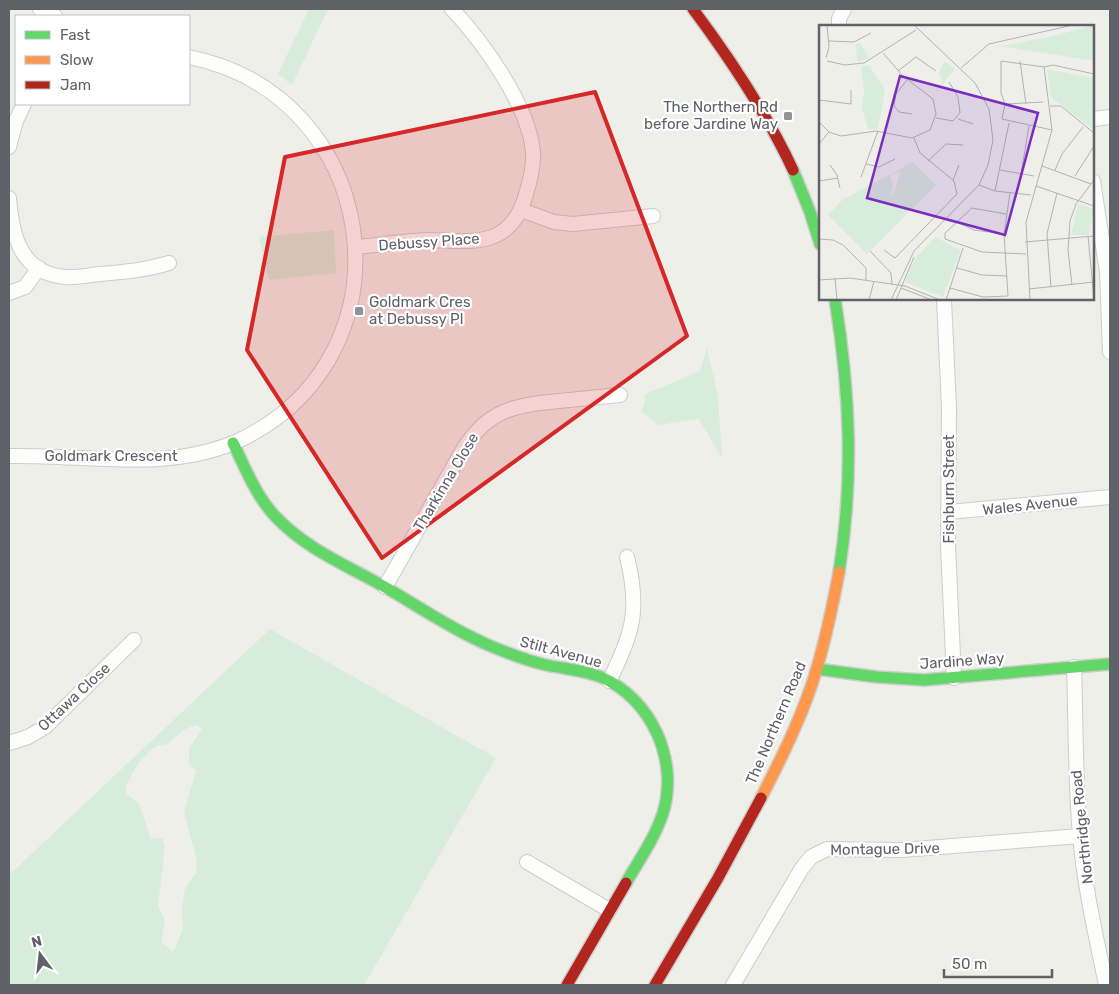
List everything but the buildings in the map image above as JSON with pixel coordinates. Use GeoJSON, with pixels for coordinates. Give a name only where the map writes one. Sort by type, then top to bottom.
{"type":"FeatureCollection","features":[{"type":"Feature","properties":{"kind":"main road"},"geometry":{"type":"LineString","coordinates":[[693,9],[738,72],[778,139],[805,199],[819,241]]}},
{"type":"Feature","properties":{"kind":"main road","name":"The Northern Road"},"geometry":{"type":"LineString","coordinates":[[655,985],[711,892],[741,837],[786,746],[817,669],[840,571],[849,495],[850,441],[845,363],[834,300]]}},
{"type":"Feature","properties":{"kind":"main road","name":"Stilt Avenue"},"geometry":{"type":"LineString","coordinates":[[232,443],[261,498],[280,521],[309,544],[489,646],[537,662],[582,671],[609,681],[620,687],[638,704],[656,728],[664,751],[668,780],[661,822],[566,985]]}},
{"type":"Feature","properties":{"kind":"main road","name":"Jardine Way"},"geometry":{"type":"LineString","coordinates":[[817,669],[924,680],[1110,664]]}},
{"type":"Feature","properties":{"kind":"street"},"geometry":{"type":"LineString","coordinates":[[40,9],[53,15]]}},
{"type":"Feature","properties":{"kind":"street","name":"Debussy Place"},"geometry":{"type":"LineString","coordinates":[[356,247],[414,241],[459,241],[486,238],[502,232],[521,210],[533,162],[532,144],[528,128],[501,74],[483,46],[452,9]]}},
{"type":"Feature","properties":{"kind":"street"},"geometry":{"type":"LineString","coordinates":[[839,25],[839,19],[844,9]]}},
{"type":"Feature","properties":{"kind":"street","name":"Goldmark Crescent"},"geometry":{"type":"LineString","coordinates":[[9,456],[161,459],[191,456],[232,443],[263,427],[281,414],[305,391],[328,359],[338,339],[350,304],[356,247],[352,219],[341,181],[325,150],[308,127],[286,103],[256,82],[220,66],[190,58]]}},
{"type":"Feature","properties":{"kind":"street"},"geometry":{"type":"LineString","coordinates":[[9,147],[16,122],[24,105]]}},
{"type":"Feature","properties":{"kind":"street"},"geometry":{"type":"LineString","coordinates":[[1094,119],[1110,117]]}},
{"type":"Feature","properties":{"kind":"street"},"geometry":{"type":"LineString","coordinates":[[1094,188],[1107,272],[1110,352]]}},
{"type":"Feature","properties":{"kind":"street"},"geometry":{"type":"LineString","coordinates":[[9,198],[11,222],[15,238],[23,253],[39,268],[54,275],[74,277],[139,270],[169,263]]}},
{"type":"Feature","properties":{"kind":"street"},"geometry":{"type":"LineString","coordinates":[[521,210],[554,222],[573,224],[653,216]]}},
{"type":"Feature","properties":{"kind":"street"},"geometry":{"type":"LineString","coordinates":[[9,293],[25,287],[39,268]]}},
{"type":"Feature","properties":{"kind":"street","name":"Fishburn Street"},"geometry":{"type":"LineString","coordinates":[[944,300],[949,408],[948,546],[954,678]]}},
{"type":"Feature","properties":{"kind":"street","name":"Tharkinna Close"},"geometry":{"type":"LineString","coordinates":[[385,588],[470,438],[485,422],[500,413],[518,406],[620,394]]}},
{"type":"Feature","properties":{"kind":"street","name":"Wales Avenue"},"geometry":{"type":"LineString","coordinates":[[949,512],[1110,497]]}},
{"type":"Feature","properties":{"kind":"street"},"geometry":{"type":"LineString","coordinates":[[609,681],[624,651],[633,617],[635,597],[627,557]]}},
{"type":"Feature","properties":{"kind":"street","name":"Ottawa Close"},"geometry":{"type":"LineString","coordinates":[[9,743],[28,738],[44,727],[134,640]]}},
{"type":"Feature","properties":{"kind":"street","name":"Northridge Road"},"geometry":{"type":"LineString","coordinates":[[1074,667],[1075,755],[1080,836],[1090,904],[1106,985]]}},
{"type":"Feature","properties":{"kind":"street","name":"Montague Drive"},"geometry":{"type":"LineString","coordinates":[[733,985],[802,868],[818,852],[836,848],[902,850],[944,848],[1080,836]]}},
{"type":"Feature","properties":{"kind":"street"},"geometry":{"type":"LineString","coordinates":[[527,862],[609,910]]}},
{"type":"Feature","properties":{"kind":"highlighted area"},"geometry":{"type":"Polygon","coordinates":[[[595,92],[687,336],[382,558],[247,350],[285,157],[595,92]]]}},
{"type":"Feature","properties":{"kind":"green space"},"geometry":{"type":"Polygon","coordinates":[[[309,9],[328,9],[292,85],[278,74],[309,9]]]}},
{"type":"Feature","properties":{"kind":"green space"},"geometry":{"type":"Polygon","coordinates":[[[334,230],[336,273],[269,280],[259,237],[334,230]]]}},
{"type":"Feature","properties":{"kind":"green space"},"geometry":{"type":"Polygon","coordinates":[[[707,348],[718,396],[722,458],[699,419],[658,425],[641,411],[645,402],[645,394],[700,371],[707,348]]]}},
{"type":"Feature","properties":{"kind":"green space"},"geometry":{"type":"Polygon","coordinates":[[[270,629],[496,758],[364,985],[9,985],[9,875],[270,629]],[[196,725],[185,729],[168,744],[154,748],[142,759],[126,785],[127,795],[139,803],[151,839],[162,838],[165,845],[158,906],[165,921],[161,942],[173,952],[183,929],[182,909],[185,888],[196,873],[197,861],[184,812],[196,771],[189,763],[189,749],[202,729],[196,725]]]}},
{"type":"Feature","properties":{"kind":"traffic: fast"},"geometry":{"type":"LineString","coordinates":[[793,170],[819,241]]}},
{"type":"Feature","properties":{"kind":"traffic: fast"},"geometry":{"type":"LineString","coordinates":[[835,300],[844,368],[848,436],[847,503],[839,572]]}},
{"type":"Feature","properties":{"kind":"traffic: fast"},"geometry":{"type":"LineString","coordinates":[[233,443],[267,507],[287,527],[314,548],[480,641],[546,665],[581,671],[601,677],[619,687],[634,700],[647,716],[657,734],[664,753],[667,793],[663,813],[656,831],[626,883]]}},
{"type":"Feature","properties":{"kind":"traffic: fast"},"geometry":{"type":"LineString","coordinates":[[817,669],[877,677],[924,680],[1110,664]]}},
{"type":"Feature","properties":{"kind":"traffic: slow"},"geometry":{"type":"LineString","coordinates":[[761,798],[792,734],[812,685],[839,572]]}},
{"type":"Feature","properties":{"kind":"traffic: jam"},"geometry":{"type":"LineString","coordinates":[[693,9],[747,87],[793,170]]}},
{"type":"Feature","properties":{"kind":"traffic: jam"},"geometry":{"type":"LineString","coordinates":[[655,985],[718,878],[761,798]]}},
{"type":"Feature","properties":{"kind":"traffic: jam"},"geometry":{"type":"LineString","coordinates":[[567,985],[626,883]]}},
{"type":"Feature","properties":{"kind":"place","name":"The Northern Rd before Jardine Way"},"geometry":{"type":"Point","coordinates":[788,116]}},
{"type":"Feature","properties":{"kind":"place","name":"Goldmark Cres at Debussy Pl"},"geometry":{"type":"Point","coordinates":[359,311]}}]}
